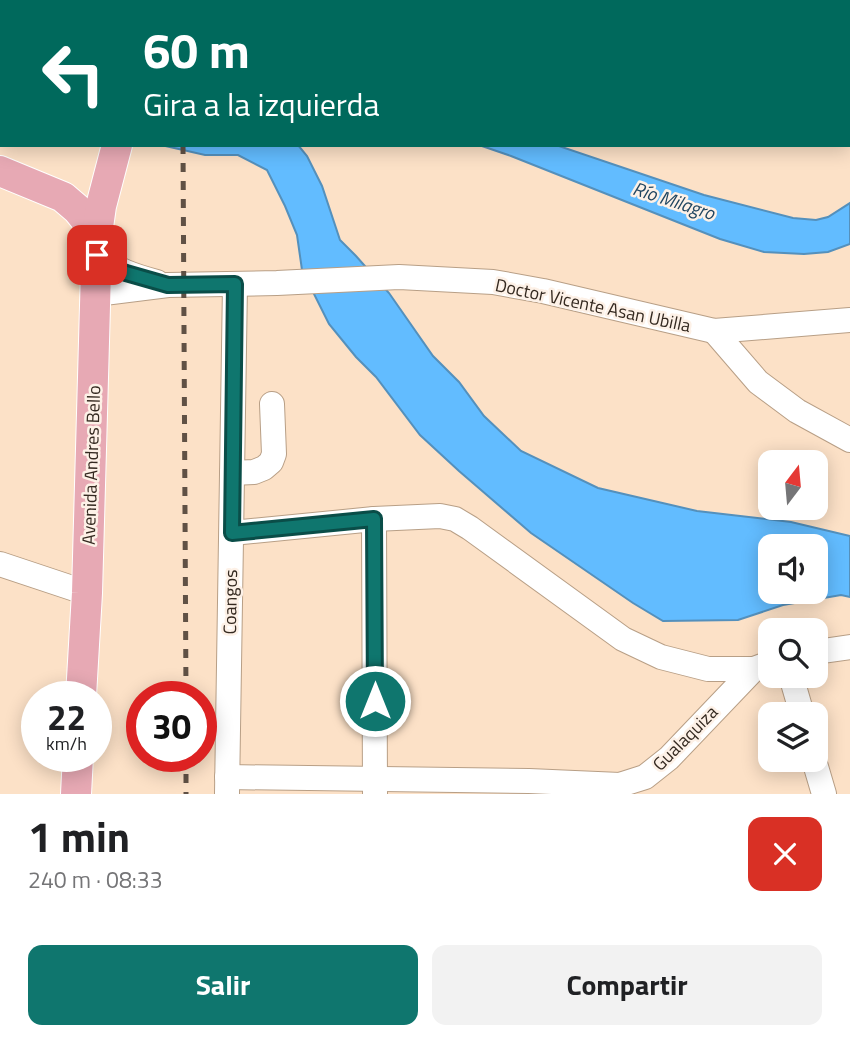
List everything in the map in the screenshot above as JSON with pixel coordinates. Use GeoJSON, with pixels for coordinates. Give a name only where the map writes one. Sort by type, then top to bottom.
{"type":"FeatureCollection","features":[{"type":"Feature","properties":{"kind":"main road"},"geometry":{"type":"LineString","coordinates":[[89,187],[100,147]]}},
{"type":"Feature","properties":{"kind":"main road"},"geometry":{"type":"LineString","coordinates":[[97,245],[77,209],[116,147]]}},
{"type":"Feature","properties":{"kind":"main road"},"geometry":{"type":"LineString","coordinates":[[0,171],[89,187]]}},
{"type":"Feature","properties":{"kind":"main road","name":"Avenida Andres Bello"},"geometry":{"type":"LineString","coordinates":[[82,681],[97,245],[101,205],[89,187]]}},
{"type":"Feature","properties":{"kind":"main road"},"geometry":{"type":"LineString","coordinates":[[76,794],[77,772]]}},
{"type":"Feature","properties":{"kind":"street","name":"Doctor Vicente Asan Ubilla"},"geometry":{"type":"LineString","coordinates":[[97,245],[110,266],[168,285]]}},
{"type":"Feature","properties":{"kind":"street","name":"Doctor Vicente Asan Ubilla"},"geometry":{"type":"LineString","coordinates":[[96,294],[168,285],[399,277],[493,282],[714,331],[850,320]]}},
{"type":"Feature","properties":{"kind":"street","name":"Coangos"},"geometry":{"type":"LineString","coordinates":[[227,786],[235,284]]}},
{"type":"Feature","properties":{"kind":"street"},"geometry":{"type":"LineString","coordinates":[[714,331],[758,382],[797,411],[850,440]]}},
{"type":"Feature","properties":{"kind":"street"},"geometry":{"type":"LineString","coordinates":[[232,473],[254,472],[271,462],[274,454],[272,404]]}},
{"type":"Feature","properties":{"kind":"street"},"geometry":{"type":"LineString","coordinates":[[232,533],[374,519],[440,516],[455,519],[624,639],[661,657],[708,669],[758,666]]}},
{"type":"Feature","properties":{"kind":"street"},"geometry":{"type":"LineString","coordinates":[[374,519],[375,787]]}},
{"type":"Feature","properties":{"kind":"street"},"geometry":{"type":"LineString","coordinates":[[0,564],[87,593]]}},
{"type":"Feature","properties":{"kind":"street"},"geometry":{"type":"LineString","coordinates":[[828,650],[850,647]]}},
{"type":"Feature","properties":{"kind":"street","name":"Gualaquiza"},"geometry":{"type":"LineString","coordinates":[[227,786],[620,785],[645,778],[758,670]]}},
{"type":"Feature","properties":{"kind":"street"},"geometry":{"type":"LineString","coordinates":[[818,772],[824,794]]}},
{"type":"Feature","properties":{"kind":"water"},"geometry":{"type":"Polygon","coordinates":[[[170,147],[300,147],[322,186],[340,240],[389,293],[433,356],[459,382],[484,416],[521,451],[598,488],[697,511],[791,522],[850,536],[850,597],[828,597],[828,534],[758,534],[758,604],[789,604],[738,620],[663,621],[531,533],[420,435],[376,377],[329,324],[302,270],[297,235],[267,170],[238,155],[205,155],[170,147]]]}},
{"type":"Feature","properties":{"kind":"water","name":"Río Milagro"},"geometry":{"type":"Polygon","coordinates":[[[485,147],[562,147],[704,195],[793,218],[816,220],[828,217],[850,203],[850,244],[828,252],[764,252],[720,239],[485,147]]]}},
{"type":"Feature","properties":{"kind":"railway"},"geometry":{"type":"LineString","coordinates":[[183,147],[186,681]]}},
{"type":"Feature","properties":{"kind":"railway"},"geometry":{"type":"LineString","coordinates":[[186,772],[186,794]]}},
{"type":"Feature","properties":{"kind":"route"},"geometry":{"type":"LineString","coordinates":[[97,255],[110,266],[126,273],[168,285],[235,284],[232,533],[374,519],[375,701]]}}]}
